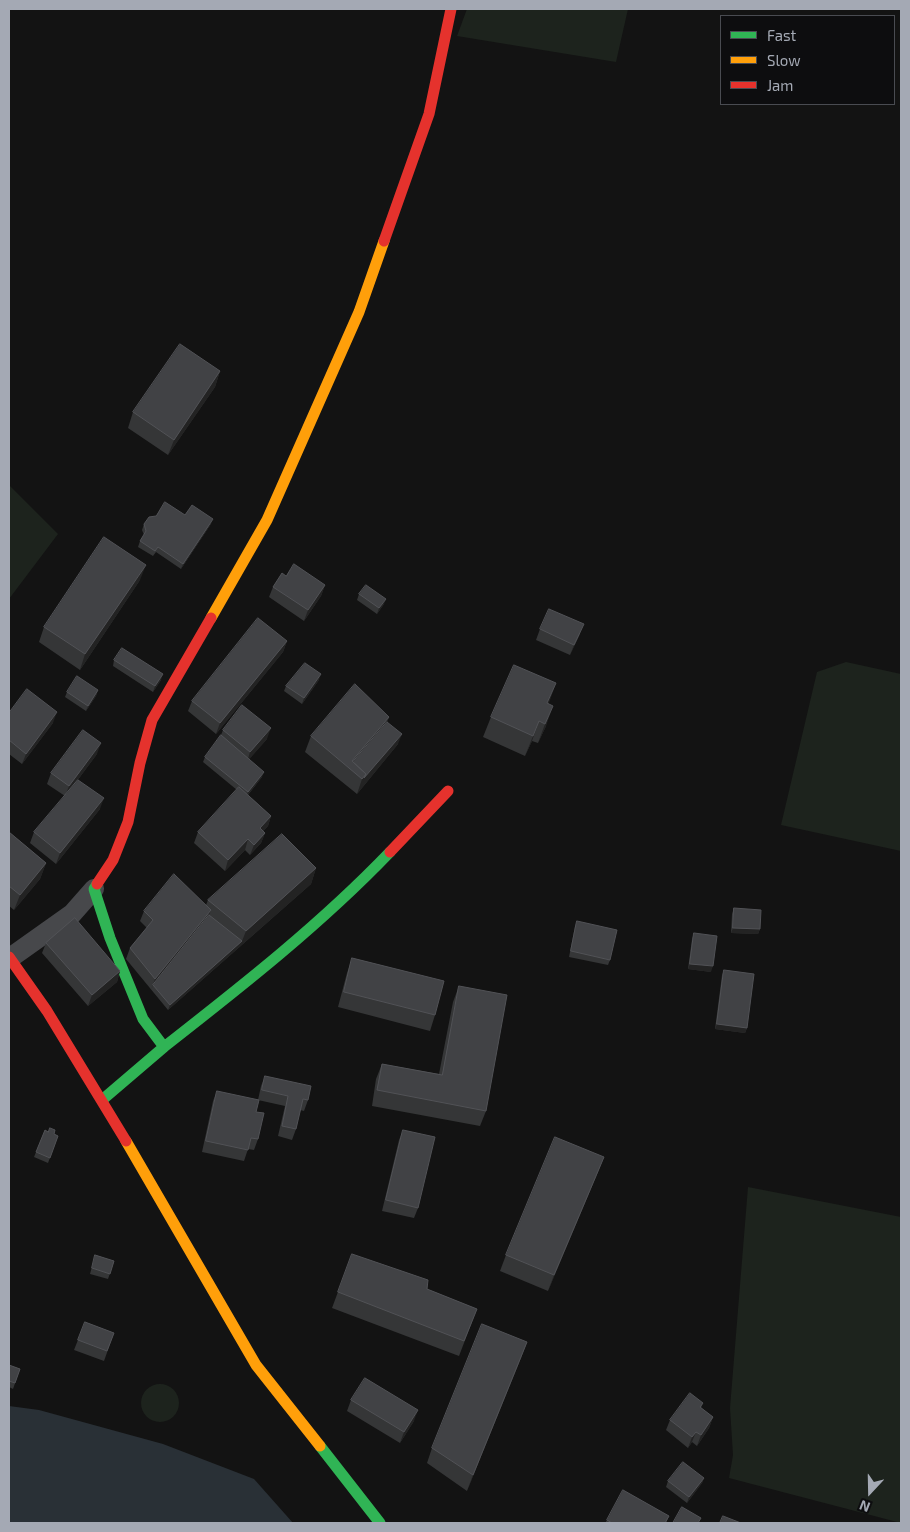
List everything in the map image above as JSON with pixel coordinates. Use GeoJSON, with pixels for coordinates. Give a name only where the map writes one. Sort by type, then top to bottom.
{"type":"FeatureCollection","features":[{"type":"Feature","properties":{"kind":"street"},"geometry":{"type":"LineString","coordinates":[[380,1523],[256,1365],[102,1100],[47,1011],[10,957],[72,914],[94,889],[113,860],[128,822],[140,763],[152,720],[267,520],[359,312],[429,114],[451,9]]}},
{"type":"Feature","properties":{"kind":"street"},"geometry":{"type":"LineString","coordinates":[[102,1100],[164,1047],[237,990],[351,893],[448,791]]}},
{"type":"Feature","properties":{"kind":"street"},"geometry":{"type":"LineString","coordinates":[[94,889],[110,938],[143,1019],[164,1047]]}},
{"type":"Feature","properties":{"kind":"shaded area"},"geometry":{"type":"Polygon","coordinates":[[[467,9],[628,9],[616,62],[457,36],[467,9]]]}},
{"type":"Feature","properties":{"kind":"shaded area"},"geometry":{"type":"Polygon","coordinates":[[[9,485],[58,534],[9,599],[9,485]]]}},
{"type":"Feature","properties":{"kind":"shaded area"},"geometry":{"type":"Polygon","coordinates":[[[846,662],[901,674],[901,851],[781,825],[817,672],[846,662]]]}},
{"type":"Feature","properties":{"kind":"shaded area"},"geometry":{"type":"Polygon","coordinates":[[[748,1187],[901,1217],[901,1523],[729,1478],[733,1455],[730,1408],[748,1187]]]}},
{"type":"Feature","properties":{"kind":"shaded area"},"geometry":{"type":"Polygon","coordinates":[[[160,1384],[173,1390],[179,1403],[173,1416],[160,1422],[147,1416],[141,1403],[147,1390],[160,1384]]]}},
{"type":"Feature","properties":{"kind":"shaded area"},"geometry":{"type":"Polygon","coordinates":[[[9,1406],[39,1410],[163,1444],[254,1479],[293,1523],[9,1523],[9,1406]]]}},
{"type":"Feature","properties":{"kind":"building"},"geometry":{"type":"Polygon","coordinates":[[[180,344],[220,371],[174,440],[133,412],[180,344]]]}},
{"type":"Feature","properties":{"kind":"building"},"geometry":{"type":"Polygon","coordinates":[[[165,502],[185,515],[192,505],[213,519],[183,564],[158,547],[155,551],[140,541],[146,531],[144,524],[149,517],[156,516],[165,502]]]}},
{"type":"Feature","properties":{"kind":"building"},"geometry":{"type":"Polygon","coordinates":[[[104,537],[146,565],[85,654],[44,627],[104,537]]]}},
{"type":"Feature","properties":{"kind":"building"},"geometry":{"type":"Polygon","coordinates":[[[294,564],[325,585],[308,610],[273,587],[282,573],[286,576],[294,564]]]}},
{"type":"Feature","properties":{"kind":"building"},"geometry":{"type":"Polygon","coordinates":[[[366,585],[386,599],[379,608],[359,594],[366,585]]]}},
{"type":"Feature","properties":{"kind":"building"},"geometry":{"type":"Polygon","coordinates":[[[549,609],[584,624],[574,645],[540,629],[549,609]]]}},
{"type":"Feature","properties":{"kind":"building"},"geometry":{"type":"Polygon","coordinates":[[[258,618],[287,641],[220,723],[192,701],[258,618]]]}},
{"type":"Feature","properties":{"kind":"building"},"geometry":{"type":"Polygon","coordinates":[[[122,648],[163,674],[155,686],[114,660],[122,648]]]}},
{"type":"Feature","properties":{"kind":"building"},"geometry":{"type":"Polygon","coordinates":[[[305,663],[321,674],[304,698],[286,686],[305,663]]]}},
{"type":"Feature","properties":{"kind":"building"},"geometry":{"type":"Polygon","coordinates":[[[514,665],[556,683],[547,703],[553,706],[545,724],[539,721],[533,736],[491,717],[514,665]]]}},
{"type":"Feature","properties":{"kind":"building"},"geometry":{"type":"Polygon","coordinates":[[[77,676],[98,690],[88,706],[67,692],[77,676]]]}},
{"type":"Feature","properties":{"kind":"building"},"geometry":{"type":"Polygon","coordinates":[[[355,684],[389,717],[352,761],[366,774],[362,779],[311,736],[355,684]]]}},
{"type":"Feature","properties":{"kind":"building"},"geometry":{"type":"Polygon","coordinates":[[[27,689],[57,712],[26,754],[9,740],[9,713],[27,689]]]}},
{"type":"Feature","properties":{"kind":"building"},"geometry":{"type":"Polygon","coordinates":[[[242,705],[271,728],[250,752],[223,730],[242,705]]]}},
{"type":"Feature","properties":{"kind":"building"},"geometry":{"type":"Polygon","coordinates":[[[387,722],[402,734],[364,778],[366,774],[353,762],[387,722]]]}},
{"type":"Feature","properties":{"kind":"building"},"geometry":{"type":"Polygon","coordinates":[[[83,730],[101,743],[69,786],[51,773],[83,730]]]}},
{"type":"Feature","properties":{"kind":"building"},"geometry":{"type":"Polygon","coordinates":[[[221,735],[264,772],[248,792],[205,757],[221,735]]]}},
{"type":"Feature","properties":{"kind":"building"},"geometry":{"type":"Polygon","coordinates":[[[78,780],[104,798],[60,853],[34,832],[78,780]]]}},
{"type":"Feature","properties":{"kind":"building"},"geometry":{"type":"Polygon","coordinates":[[[239,787],[271,816],[260,828],[265,833],[254,845],[248,839],[228,860],[198,832],[239,787]]]}},
{"type":"Feature","properties":{"kind":"building"},"geometry":{"type":"Polygon","coordinates":[[[9,832],[46,863],[20,895],[9,886],[9,832]]]}},
{"type":"Feature","properties":{"kind":"building"},"geometry":{"type":"Polygon","coordinates":[[[282,834],[316,868],[246,931],[208,900],[282,834]]]}},
{"type":"Feature","properties":{"kind":"building"},"geometry":{"type":"Polygon","coordinates":[[[174,874],[211,910],[155,979],[130,948],[153,920],[144,911],[174,874]]]}},
{"type":"Feature","properties":{"kind":"building"},"geometry":{"type":"Polygon","coordinates":[[[734,908],[761,910],[760,929],[733,928],[734,908]]]}},
{"type":"Feature","properties":{"kind":"building"},"geometry":{"type":"Polygon","coordinates":[[[209,915],[242,941],[170,1005],[153,985],[209,915]]]}},
{"type":"Feature","properties":{"kind":"building"},"geometry":{"type":"Polygon","coordinates":[[[75,918],[120,971],[92,995],[46,943],[75,918]]]}},
{"type":"Feature","properties":{"kind":"building"},"geometry":{"type":"Polygon","coordinates":[[[577,921],[617,930],[610,960],[571,951],[577,921]]]}},
{"type":"Feature","properties":{"kind":"building"},"geometry":{"type":"Polygon","coordinates":[[[694,933],[717,936],[713,966],[690,964],[694,933]]]}},
{"type":"Feature","properties":{"kind":"building"},"geometry":{"type":"Polygon","coordinates":[[[352,958],[444,981],[435,1015],[344,992],[352,958]]]}},
{"type":"Feature","properties":{"kind":"building"},"geometry":{"type":"Polygon","coordinates":[[[724,970],[754,974],[747,1028],[717,1024],[724,970]]]}},
{"type":"Feature","properties":{"kind":"building"},"geometry":{"type":"Polygon","coordinates":[[[459,986],[507,995],[486,1111],[377,1090],[382,1064],[442,1075],[459,986]]]}},
{"type":"Feature","properties":{"kind":"building"},"geometry":{"type":"Polygon","coordinates":[[[265,1076],[311,1086],[308,1100],[303,1099],[296,1129],[282,1126],[288,1096],[262,1090],[265,1076]]]}},
{"type":"Feature","properties":{"kind":"building"},"geometry":{"type":"Polygon","coordinates":[[[217,1091],[259,1100],[256,1112],[264,1113],[258,1139],[251,1138],[248,1150],[206,1141],[217,1091]]]}},
{"type":"Feature","properties":{"kind":"building"},"geometry":{"type":"Polygon","coordinates":[[[50,1128],[55,1130],[54,1134],[58,1136],[50,1158],[36,1152],[45,1130],[48,1132],[50,1128]]]}},
{"type":"Feature","properties":{"kind":"building"},"geometry":{"type":"Polygon","coordinates":[[[403,1130],[435,1137],[418,1208],[386,1200],[403,1130]]]}},
{"type":"Feature","properties":{"kind":"building"},"geometry":{"type":"Polygon","coordinates":[[[555,1137],[604,1157],[554,1275],[506,1255],[555,1137]]]}},
{"type":"Feature","properties":{"kind":"building"},"geometry":{"type":"Polygon","coordinates":[[[352,1254],[428,1280],[427,1289],[477,1309],[464,1341],[338,1292],[352,1254]]]}},
{"type":"Feature","properties":{"kind":"building"},"geometry":{"type":"Polygon","coordinates":[[[95,1255],[114,1261],[110,1274],[92,1268],[95,1255]]]}},
{"type":"Feature","properties":{"kind":"building"},"geometry":{"type":"Polygon","coordinates":[[[85,1322],[114,1333],[107,1351],[78,1340],[85,1322]]]}},
{"type":"Feature","properties":{"kind":"building"},"geometry":{"type":"Polygon","coordinates":[[[482,1324],[527,1342],[473,1475],[432,1448],[482,1324]]]}},
{"type":"Feature","properties":{"kind":"building"},"geometry":{"type":"Polygon","coordinates":[[[9,1365],[20,1369],[15,1383],[9,1381],[9,1365]]]}},
{"type":"Feature","properties":{"kind":"building"},"geometry":{"type":"Polygon","coordinates":[[[365,1378],[418,1410],[404,1432],[351,1400],[365,1378]]]}},
{"type":"Feature","properties":{"kind":"building"},"geometry":{"type":"Polygon","coordinates":[[[690,1393],[703,1403],[700,1407],[713,1417],[701,1435],[696,1432],[692,1437],[670,1420],[690,1393]]]}},
{"type":"Feature","properties":{"kind":"building"},"geometry":{"type":"Polygon","coordinates":[[[683,1462],[704,1478],[689,1497],[668,1481],[683,1462]]]}},
{"type":"Feature","properties":{"kind":"building"},"geometry":{"type":"Polygon","coordinates":[[[623,1490],[669,1516],[665,1523],[612,1523],[607,1520],[623,1490]]]}},
{"type":"Feature","properties":{"kind":"building"},"geometry":{"type":"Polygon","coordinates":[[[682,1507],[701,1518],[698,1523],[673,1523],[682,1507]]]}},
{"type":"Feature","properties":{"kind":"building"},"geometry":{"type":"Polygon","coordinates":[[[723,1516],[741,1523],[720,1523],[723,1516]]]}},
{"type":"Feature","properties":{"kind":"traffic: fast"},"geometry":{"type":"LineString","coordinates":[[164,1047],[309,929],[364,879],[390,852]]}},
{"type":"Feature","properties":{"kind":"traffic: fast"},"geometry":{"type":"LineString","coordinates":[[97,884],[94,889],[110,938],[143,1019],[164,1047],[102,1100]]}},
{"type":"Feature","properties":{"kind":"traffic: fast"},"geometry":{"type":"LineString","coordinates":[[320,1446],[380,1523]]}},
{"type":"Feature","properties":{"kind":"traffic: slow"},"geometry":{"type":"LineString","coordinates":[[211,618],[267,520],[359,312],[384,241]]}},
{"type":"Feature","properties":{"kind":"traffic: slow"},"geometry":{"type":"LineString","coordinates":[[126,1141],[256,1365],[320,1446]]}},
{"type":"Feature","properties":{"kind":"traffic: jam"},"geometry":{"type":"LineString","coordinates":[[384,241],[429,114],[451,9]]}},
{"type":"Feature","properties":{"kind":"traffic: jam"},"geometry":{"type":"LineString","coordinates":[[97,884],[113,860],[128,822],[140,763],[152,720],[211,618]]}},
{"type":"Feature","properties":{"kind":"traffic: jam"},"geometry":{"type":"LineString","coordinates":[[390,852],[448,791]]}},
{"type":"Feature","properties":{"kind":"traffic: jam"},"geometry":{"type":"LineString","coordinates":[[9,957],[47,1011],[126,1141]]}}]}
